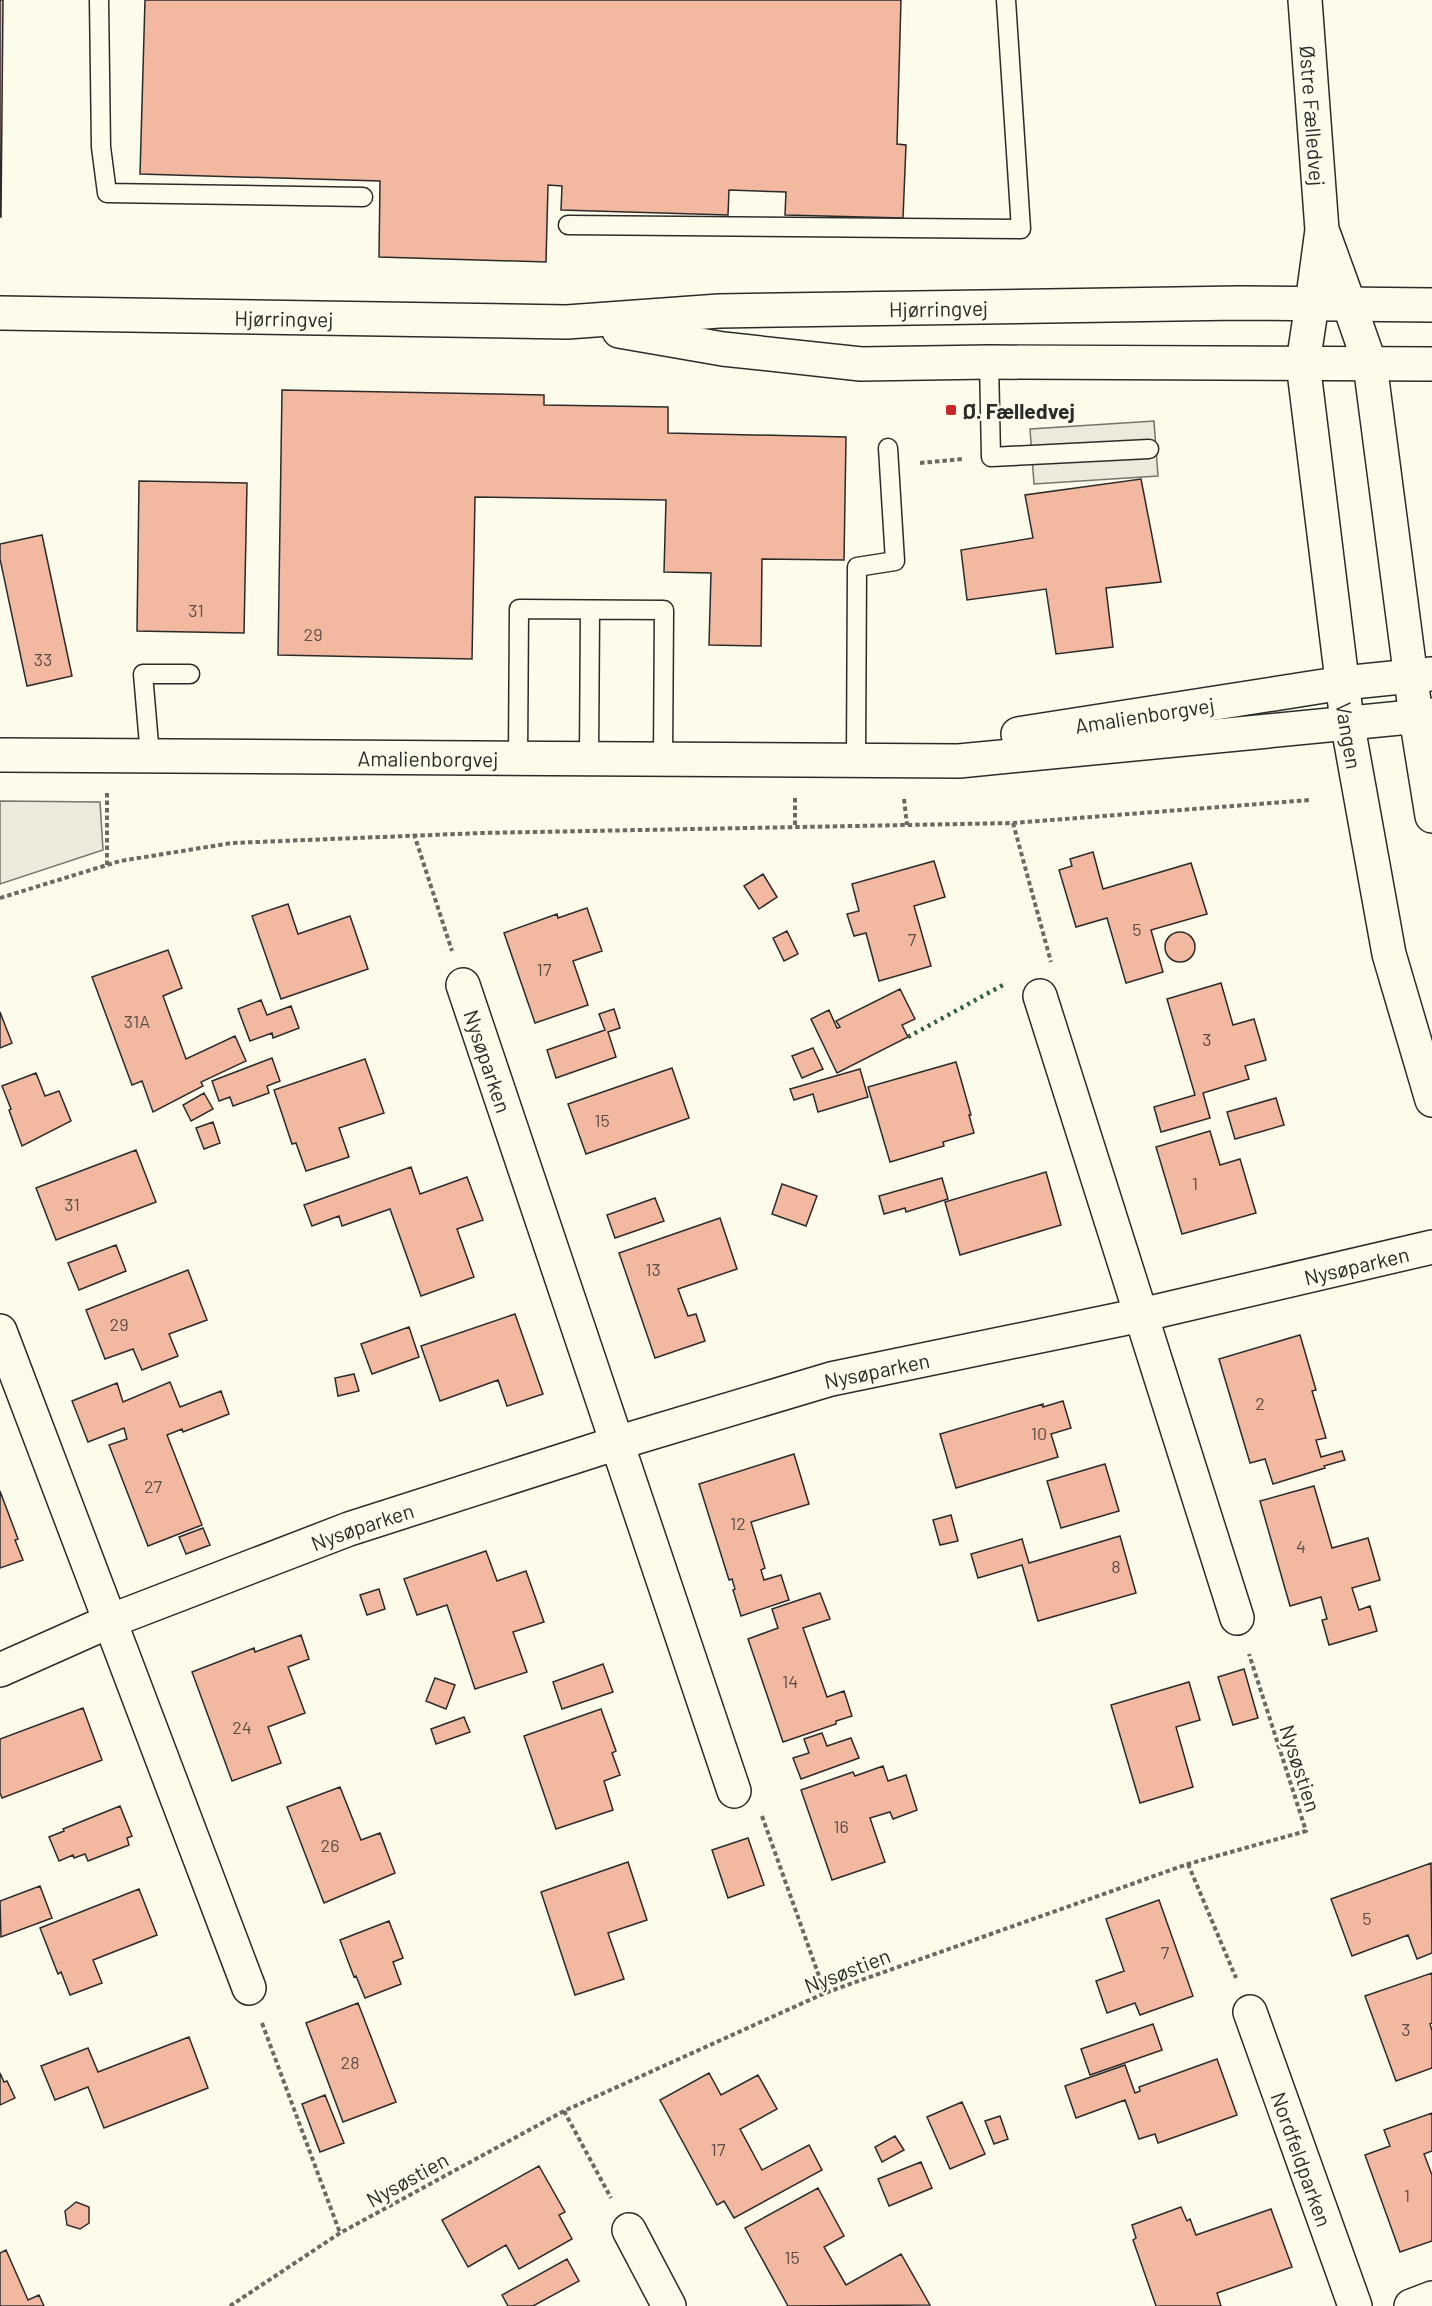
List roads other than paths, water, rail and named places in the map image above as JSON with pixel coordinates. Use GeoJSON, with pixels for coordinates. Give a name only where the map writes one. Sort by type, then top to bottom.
{"type":"FeatureCollection","features":[{"type":"Feature","properties":{"kind":"street","name":"Østre Fælledvej"},"geometry":{"type":"LineString","coordinates":[[1305,0],[1322,230],[1312,304]]}},
{"type":"Feature","properties":{"kind":"street","name":"Østre Fælledvej"},"geometry":{"type":"LineString","coordinates":[[1322,230],[1349,304]]}},
{"type":"Feature","properties":{"kind":"street","name":"Hjørringvej"},"geometry":{"type":"LineString","coordinates":[[0,313],[567,322],[719,311],[1312,304],[1432,305]]}},
{"type":"Feature","properties":{"kind":"street"},"geometry":{"type":"LineString","coordinates":[[1303,363],[1312,304]]}},
{"type":"Feature","properties":{"kind":"street"},"geometry":{"type":"LineString","coordinates":[[1349,304],[1370,364],[1421,675],[1432,816]]}},
{"type":"Feature","properties":{"kind":"street","name":"Hjørringvej"},"geometry":{"type":"LineString","coordinates":[[567,322],[723,349],[861,364],[989,362],[1432,364]]}},
{"type":"Feature","properties":{"kind":"street","name":"Vangen"},"geometry":{"type":"LineString","coordinates":[[1303,363],[1347,721],[1389,954],[1432,1101]]}},
{"type":"Feature","properties":{"kind":"street","name":"Amalienborgvej"},"geometry":{"type":"LineString","coordinates":[[856,759],[1343,683],[1421,675]]}},
{"type":"Feature","properties":{"kind":"street","name":"Amalienborgvej"},"geometry":{"type":"LineString","coordinates":[[0,755],[959,761],[1347,721],[1424,716]]}},
{"type":"Feature","properties":{"kind":"street","name":"Nysøparken"},"geometry":{"type":"LineString","coordinates":[[464,985],[734,1791]]}},
{"type":"Feature","properties":{"kind":"street"},"geometry":{"type":"LineString","coordinates":[[1040,996],[1237,1618]]}},
{"type":"Feature","properties":{"kind":"street","name":"Nysøparken"},"geometry":{"type":"LineString","coordinates":[[0,1670],[110,1621],[349,1529],[617,1443],[831,1379],[1141,1315],[1432,1247]]}},
{"type":"Feature","properties":{"kind":"street"},"geometry":{"type":"LineString","coordinates":[[0,1331],[249,1988]]}},
{"type":"Feature","properties":{"kind":"street","name":"Nordfeldparken"},"geometry":{"type":"LineString","coordinates":[[1250,2012],[1355,2306]]}},
{"type":"Feature","properties":{"kind":"street"},"geometry":{"type":"LineString","coordinates":[[629,2230],[669,2306]]}},
{"type":"Feature","properties":{"kind":"street"},"geometry":{"type":"LineString","coordinates":[[1411,2306],[1432,2298]]}},
{"type":"Feature","properties":{"kind":"lane"},"geometry":{"type":"LineString","coordinates":[[99,0],[101,147],[107,193],[363,197]]}},
{"type":"Feature","properties":{"kind":"lane"},"geometry":{"type":"LineString","coordinates":[[568,225],[1021,230],[1006,0]]}},
{"type":"Feature","properties":{"kind":"lane"},"geometry":{"type":"LineString","coordinates":[[989,362],[991,457],[1149,449]]}},
{"type":"Feature","properties":{"kind":"lane"},"geometry":{"type":"LineString","coordinates":[[856,759],[857,567],[895,561],[889,457]]}},
{"type":"Feature","properties":{"kind":"lane"},"geometry":{"type":"LineString","coordinates":[[518,758],[519,609],[664,610],[663,758]]}},
{"type":"Feature","properties":{"kind":"lane"},"geometry":{"type":"LineString","coordinates":[[589,758],[590,610]]}},
{"type":"Feature","properties":{"kind":"lane"},"geometry":{"type":"LineString","coordinates":[[150,756],[142,674],[190,674]]}},
{"type":"Feature","properties":{"kind":"place","name":"Ø. Fælledvej"},"geometry":{"type":"Point","coordinates":[951,410]}}]}
